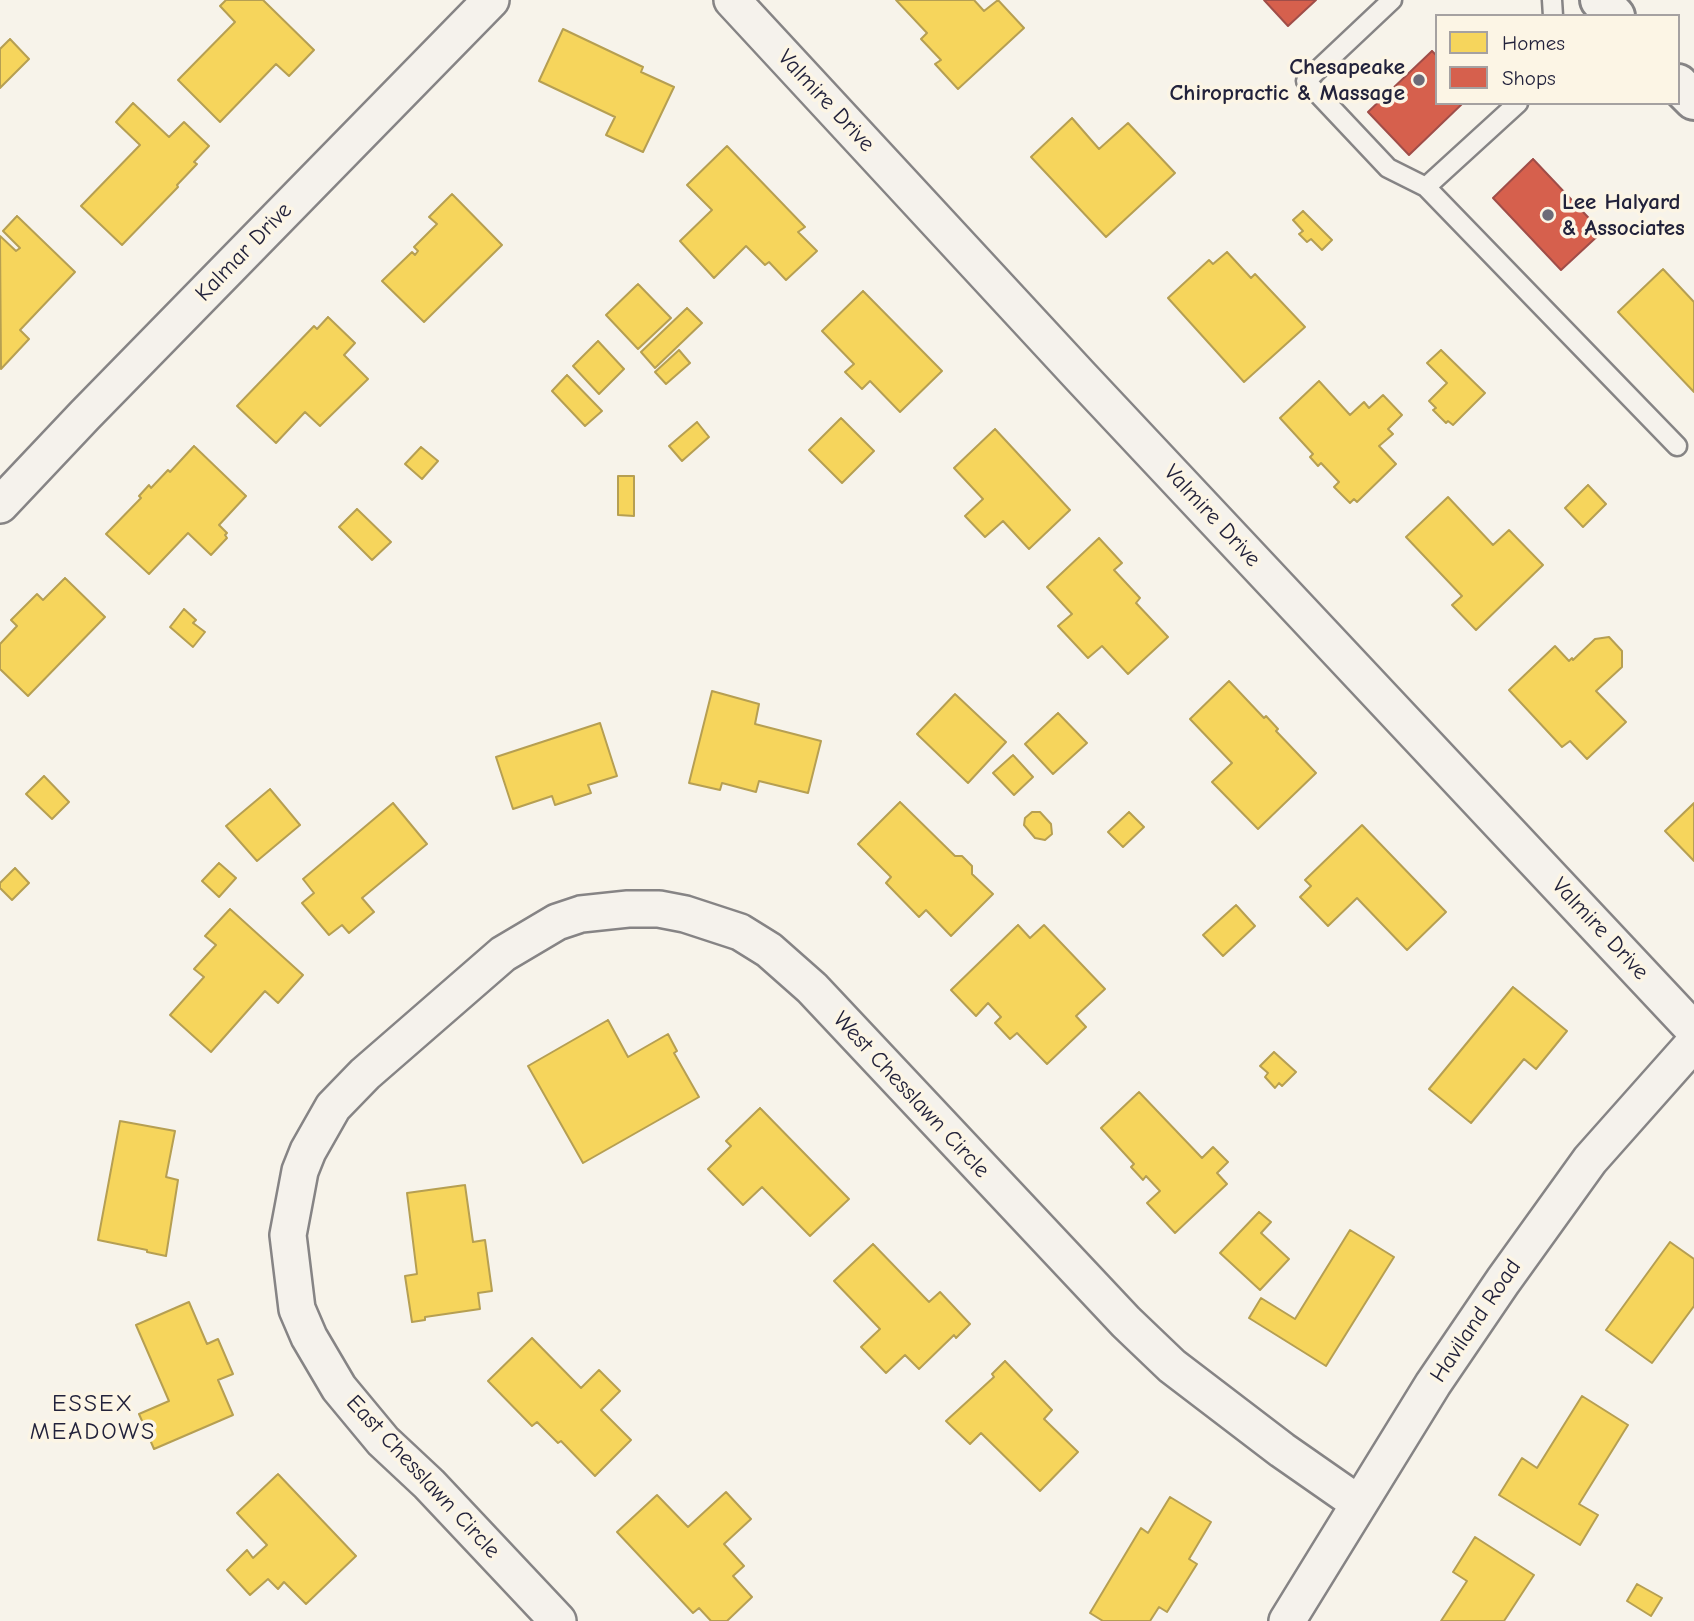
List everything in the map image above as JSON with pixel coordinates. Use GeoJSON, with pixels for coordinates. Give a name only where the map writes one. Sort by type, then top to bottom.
{"type":"FeatureCollection","features":[{"type":"Feature","properties":{"kind":"main road"},"geometry":{"type":"LineString","coordinates":[[1600,0],[1613,14]]}},
{"type":"Feature","properties":{"kind":"main road"},"geometry":{"type":"LineString","coordinates":[[1680,86],[1694,100]]}},
{"type":"Feature","properties":{"kind":"street","name":"Kalmar Drive"},"geometry":{"type":"LineString","coordinates":[[0,505],[491,0]]}},
{"type":"Feature","properties":{"kind":"street","name":"Valmire Drive"},"geometry":{"type":"LineString","coordinates":[[732,0],[1081,377],[1694,1030]]}},
{"type":"Feature","properties":{"kind":"street","name":"West Chesslawn Circle"},"geometry":{"type":"LineString","coordinates":[[413,1033],[503,954],[557,922],[581,914],[659,909],[685,914],[740,932],[769,950],[812,988],[1025,1217],[1172,1366],[1282,1450],[1358,1503]]}},
{"type":"Feature","properties":{"kind":"street","name":"East Chesslawn Circle"},"geometry":{"type":"LineString","coordinates":[[413,1033],[365,1074],[333,1107],[308,1151],[300,1171],[288,1235],[297,1309],[309,1337],[339,1388],[383,1441],[429,1484],[558,1621]]}},
{"type":"Feature","properties":{"kind":"street","name":"Haviland Road"},"geometry":{"type":"LineString","coordinates":[[1287,1621],[1433,1384],[1495,1293],[1582,1171],[1694,1043]]}},
{"type":"Feature","properties":{"kind":"lane"},"geometry":{"type":"LineString","coordinates":[[1392,0],[1306,80],[1388,168],[1426,187],[1676,446]]}},
{"type":"Feature","properties":{"kind":"lane"},"geometry":{"type":"LineString","coordinates":[[1426,187],[1516,105]]}},
{"type":"Feature","properties":{"kind":"building: Homes"},"geometry":{"type":"Polygon","coordinates":[[[226,0],[263,0],[314,50],[289,76],[276,64],[220,122],[178,80],[235,22],[220,6],[226,0]]]}},
{"type":"Feature","properties":{"kind":"building: Homes"},"geometry":{"type":"Polygon","coordinates":[[[896,0],[974,0],[984,11],[998,0],[1024,28],[958,89],[935,64],[941,60],[921,39],[927,33],[896,0]]]}},
{"type":"Feature","properties":{"kind":"building: Homes"},"geometry":{"type":"Polygon","coordinates":[[[563,29],[643,67],[641,72],[674,87],[643,152],[606,135],[615,117],[539,81],[563,29]]]}},
{"type":"Feature","properties":{"kind":"building: Homes"},"geometry":{"type":"Polygon","coordinates":[[[10,39],[29,59],[0,88],[0,49],[10,39]]]}},
{"type":"Feature","properties":{"kind":"building: Homes"},"geometry":{"type":"Polygon","coordinates":[[[133,103],[169,137],[184,122],[209,146],[194,162],[197,164],[178,187],[122,245],[81,206],[140,145],[116,122],[133,103]]]}},
{"type":"Feature","properties":{"kind":"building: Homes"},"geometry":{"type":"Polygon","coordinates":[[[1072,118],[1099,149],[1128,123],[1175,173],[1106,237],[1031,157],[1072,118]]]}},
{"type":"Feature","properties":{"kind":"building: Homes"},"geometry":{"type":"Polygon","coordinates":[[[727,146],[805,227],[798,232],[817,251],[786,280],[769,262],[765,265],[746,246],[714,278],[680,241],[712,210],[687,185],[727,146]]]}},
{"type":"Feature","properties":{"kind":"building: Homes"},"geometry":{"type":"Polygon","coordinates":[[[452,194],[502,245],[424,322],[382,281],[412,252],[415,255],[418,251],[414,247],[437,224],[429,217],[452,194]]]}},
{"type":"Feature","properties":{"kind":"building: Homes"},"geometry":{"type":"Polygon","coordinates":[[[1303,211],[1332,240],[1322,250],[1311,239],[1307,242],[1299,234],[1303,231],[1293,220],[1303,211]]]}},
{"type":"Feature","properties":{"kind":"building: Homes"},"geometry":{"type":"Polygon","coordinates":[[[17,216],[75,272],[20,330],[29,339],[1,369],[0,236],[16,251],[20,248],[3,231],[17,216]]]}},
{"type":"Feature","properties":{"kind":"building: Homes"},"geometry":{"type":"Polygon","coordinates":[[[1227,252],[1251,278],[1255,274],[1305,327],[1244,382],[1168,298],[1209,260],[1213,264],[1227,252]]]}},
{"type":"Feature","properties":{"kind":"building: Homes"},"geometry":{"type":"Polygon","coordinates":[[[1663,269],[1694,302],[1694,392],[1618,312],[1663,269]]]}},
{"type":"Feature","properties":{"kind":"building: Homes"},"geometry":{"type":"Polygon","coordinates":[[[638,284],[671,318],[638,349],[606,315],[638,284]]]}},
{"type":"Feature","properties":{"kind":"building: Homes"},"geometry":{"type":"Polygon","coordinates":[[[863,291],[942,371],[900,412],[870,381],[862,389],[845,372],[854,364],[822,331],[863,291]]]}},
{"type":"Feature","properties":{"kind":"building: Homes"},"geometry":{"type":"Polygon","coordinates":[[[687,308],[702,323],[655,368],[641,352],[687,308]]]}},
{"type":"Feature","properties":{"kind":"building: Homes"},"geometry":{"type":"Polygon","coordinates":[[[328,317],[355,343],[344,355],[368,379],[320,426],[305,412],[276,443],[237,406],[314,326],[317,329],[328,317]]]}},
{"type":"Feature","properties":{"kind":"building: Homes"},"geometry":{"type":"Polygon","coordinates":[[[598,341],[624,369],[599,394],[573,366],[598,341]]]}},
{"type":"Feature","properties":{"kind":"building: Homes"},"geometry":{"type":"Polygon","coordinates":[[[679,350],[690,363],[666,384],[655,372],[679,350]]]}},
{"type":"Feature","properties":{"kind":"building: Homes"},"geometry":{"type":"Polygon","coordinates":[[[1441,350],[1485,393],[1453,425],[1448,421],[1446,423],[1433,410],[1436,408],[1429,401],[1447,383],[1427,363],[1441,350]]]}},
{"type":"Feature","properties":{"kind":"building: Homes"},"geometry":{"type":"Polygon","coordinates":[[[567,375],[602,411],[585,426],[552,391],[567,375]]]}},
{"type":"Feature","properties":{"kind":"building: Homes"},"geometry":{"type":"Polygon","coordinates":[[[1319,381],[1350,415],[1364,402],[1369,408],[1383,395],[1402,415],[1388,429],[1393,434],[1379,446],[1396,464],[1357,502],[1354,499],[1350,503],[1334,487],[1339,482],[1321,463],[1318,466],[1310,457],[1313,454],[1280,418],[1319,381]]]}},
{"type":"Feature","properties":{"kind":"building: Homes"},"geometry":{"type":"Polygon","coordinates":[[[841,418],[874,451],[842,483],[809,450],[841,418]]]}},
{"type":"Feature","properties":{"kind":"building: Homes"},"geometry":{"type":"Polygon","coordinates":[[[697,422],[709,437],[682,461],[669,446],[697,422]]]}},
{"type":"Feature","properties":{"kind":"building: Homes"},"geometry":{"type":"Polygon","coordinates":[[[995,429],[1070,510],[1029,549],[1003,521],[985,537],[965,516],[983,499],[954,468],[995,429]]]}},
{"type":"Feature","properties":{"kind":"building: Homes"},"geometry":{"type":"Polygon","coordinates":[[[194,446],[246,496],[219,525],[227,533],[227,538],[211,555],[188,533],[149,574],[106,534],[141,498],[139,496],[149,485],[151,488],[168,470],[170,472],[194,446]]]}},
{"type":"Feature","properties":{"kind":"building: Homes"},"geometry":{"type":"Polygon","coordinates":[[[421,447],[438,461],[422,479],[405,464],[421,447]]]}},
{"type":"Feature","properties":{"kind":"building: Homes"},"geometry":{"type":"Polygon","coordinates":[[[618,476],[634,476],[634,516],[618,515],[618,476]]]}},
{"type":"Feature","properties":{"kind":"building: Homes"},"geometry":{"type":"Polygon","coordinates":[[[1588,485],[1606,504],[1583,527],[1565,508],[1588,485]]]}},
{"type":"Feature","properties":{"kind":"building: Homes"},"geometry":{"type":"Polygon","coordinates":[[[1448,497],[1493,545],[1509,530],[1543,565],[1476,630],[1452,605],[1462,596],[1406,537],[1448,497]]]}},
{"type":"Feature","properties":{"kind":"building: Homes"},"geometry":{"type":"Polygon","coordinates":[[[357,509],[391,542],[372,560],[339,527],[357,509]]]}},
{"type":"Feature","properties":{"kind":"building: Homes"},"geometry":{"type":"Polygon","coordinates":[[[1099,538],[1122,563],[1114,570],[1140,598],[1136,603],[1168,637],[1128,674],[1102,646],[1088,658],[1058,626],[1072,614],[1047,587],[1099,538]]]}},
{"type":"Feature","properties":{"kind":"building: Homes"},"geometry":{"type":"Polygon","coordinates":[[[65,578],[105,617],[28,696],[0,669],[0,644],[17,626],[11,620],[37,594],[43,600],[65,578]]]}},
{"type":"Feature","properties":{"kind":"building: Homes"},"geometry":{"type":"Polygon","coordinates":[[[184,609],[196,620],[193,623],[205,632],[193,647],[170,627],[184,609]]]}},
{"type":"Feature","properties":{"kind":"building: Homes"},"geometry":{"type":"Polygon","coordinates":[[[1609,637],[1622,651],[1622,667],[1596,691],[1626,722],[1587,759],[1570,741],[1562,747],[1509,690],[1555,646],[1569,661],[1595,639],[1609,637]]]}},
{"type":"Feature","properties":{"kind":"building: Homes"},"geometry":{"type":"Polygon","coordinates":[[[1229,681],[1264,718],[1266,716],[1278,729],[1276,731],[1316,773],[1258,829],[1212,782],[1232,763],[1190,719],[1229,681]]]}},
{"type":"Feature","properties":{"kind":"building: Homes"},"geometry":{"type":"Polygon","coordinates":[[[712,691],[759,704],[755,724],[821,741],[808,793],[759,781],[756,792],[722,783],[720,790],[689,783],[712,691]]]}},
{"type":"Feature","properties":{"kind":"building: Homes"},"geometry":{"type":"Polygon","coordinates":[[[955,694],[1006,742],[968,783],[917,734],[955,694]]]}},
{"type":"Feature","properties":{"kind":"building: Homes"},"geometry":{"type":"Polygon","coordinates":[[[1058,713],[1087,743],[1053,774],[1025,744],[1058,713]]]}},
{"type":"Feature","properties":{"kind":"building: Homes"},"geometry":{"type":"Polygon","coordinates":[[[600,723],[617,776],[588,785],[591,793],[555,805],[552,796],[513,809],[496,757],[600,723]]]}},
{"type":"Feature","properties":{"kind":"building: Homes"},"geometry":{"type":"Polygon","coordinates":[[[1013,755],[1033,777],[1014,795],[993,773],[1013,755]]]}},
{"type":"Feature","properties":{"kind":"building: Homes"},"geometry":{"type":"Polygon","coordinates":[[[44,776],[69,802],[52,819],[26,794],[44,776]]]}},
{"type":"Feature","properties":{"kind":"building: Homes"},"geometry":{"type":"Polygon","coordinates":[[[270,789],[300,825],[257,861],[226,826],[270,789]]]}},
{"type":"Feature","properties":{"kind":"building: Homes"},"geometry":{"type":"Polygon","coordinates":[[[900,802],[955,856],[962,856],[972,866],[972,874],[993,894],[951,936],[926,910],[919,917],[886,883],[891,877],[858,844],[900,802]]]}},
{"type":"Feature","properties":{"kind":"building: Homes"},"geometry":{"type":"Polygon","coordinates":[[[393,803],[427,844],[362,898],[374,912],[349,933],[342,925],[329,935],[302,903],[314,893],[303,879],[393,803]]]}},
{"type":"Feature","properties":{"kind":"building: Homes"},"geometry":{"type":"Polygon","coordinates":[[[1694,803],[1694,861],[1665,831],[1694,803]]]}},
{"type":"Feature","properties":{"kind":"building: Homes"},"geometry":{"type":"Polygon","coordinates":[[[1032,812],[1040,812],[1051,824],[1052,834],[1045,840],[1035,838],[1024,825],[1025,818],[1032,812]]]}},
{"type":"Feature","properties":{"kind":"building: Homes"},"geometry":{"type":"Polygon","coordinates":[[[1129,812],[1144,827],[1123,847],[1108,832],[1129,812]]]}},
{"type":"Feature","properties":{"kind":"building: Homes"},"geometry":{"type":"Polygon","coordinates":[[[1362,825],[1446,912],[1407,950],[1357,898],[1328,926],[1300,897],[1311,886],[1305,880],[1362,825]]]}},
{"type":"Feature","properties":{"kind":"building: Homes"},"geometry":{"type":"Polygon","coordinates":[[[219,863],[236,878],[219,897],[202,881],[219,863]]]}},
{"type":"Feature","properties":{"kind":"building: Homes"},"geometry":{"type":"Polygon","coordinates":[[[15,868],[29,883],[12,900],[0,888],[0,883],[15,868]]]}},
{"type":"Feature","properties":{"kind":"building: Homes"},"geometry":{"type":"Polygon","coordinates":[[[1236,905],[1255,926],[1223,956],[1203,935],[1236,905]]]}},
{"type":"Feature","properties":{"kind":"building: Homes"},"geometry":{"type":"Polygon","coordinates":[[[230,909],[303,975],[278,1003],[265,991],[211,1052],[170,1015],[204,977],[194,969],[216,945],[205,936],[230,909]]]}},
{"type":"Feature","properties":{"kind":"building: Homes"},"geometry":{"type":"Polygon","coordinates":[[[1018,925],[1030,938],[1044,925],[1105,989],[1076,1016],[1086,1027],[1047,1064],[1017,1033],[1010,1039],[995,1023],[1001,1017],[988,1003],[976,1016],[951,990],[1018,925]]]}},
{"type":"Feature","properties":{"kind":"building: Homes"},"geometry":{"type":"Polygon","coordinates":[[[1513,987],[1567,1031],[1536,1069],[1524,1059],[1471,1123],[1429,1089],[1513,987]]]}},
{"type":"Feature","properties":{"kind":"building: Homes"},"geometry":{"type":"Polygon","coordinates":[[[608,1020],[628,1057],[668,1034],[677,1051],[674,1053],[699,1097],[583,1163],[528,1066],[608,1020]]]}},
{"type":"Feature","properties":{"kind":"building: Homes"},"geometry":{"type":"Polygon","coordinates":[[[1274,1052],[1296,1072],[1282,1086],[1279,1083],[1275,1088],[1265,1077],[1268,1073],[1260,1066],[1274,1052]]]}},
{"type":"Feature","properties":{"kind":"building: Homes"},"geometry":{"type":"Polygon","coordinates":[[[1139,1092],[1202,1158],[1213,1147],[1228,1162],[1217,1173],[1227,1184],[1175,1233],[1147,1203],[1160,1191],[1146,1176],[1143,1180],[1131,1167],[1134,1164],[1101,1128],[1139,1092]]]}},
{"type":"Feature","properties":{"kind":"building: Homes"},"geometry":{"type":"Polygon","coordinates":[[[760,1108],[849,1199],[810,1236],[762,1187],[743,1205],[708,1169],[731,1146],[726,1141],[760,1108]]]}},
{"type":"Feature","properties":{"kind":"building: Homes"},"geometry":{"type":"Polygon","coordinates":[[[120,1121],[175,1131],[166,1177],[178,1180],[166,1256],[98,1240],[120,1121]]]}},
{"type":"Feature","properties":{"kind":"building: Homes"},"geometry":{"type":"Polygon","coordinates":[[[465,1185],[473,1242],[485,1240],[492,1291],[478,1293],[480,1309],[425,1317],[425,1320],[412,1322],[405,1276],[417,1274],[407,1193],[465,1185]]]}},
{"type":"Feature","properties":{"kind":"building: Homes"},"geometry":{"type":"Polygon","coordinates":[[[1259,1212],[1271,1222],[1261,1233],[1289,1259],[1260,1290],[1220,1253],[1259,1212]]]}},
{"type":"Feature","properties":{"kind":"building: Homes"},"geometry":{"type":"Polygon","coordinates":[[[1350,1230],[1394,1257],[1326,1366],[1249,1318],[1261,1298],[1295,1319],[1350,1230]]]}},
{"type":"Feature","properties":{"kind":"building: Homes"},"geometry":{"type":"Polygon","coordinates":[[[1670,1242],[1694,1259],[1694,1306],[1652,1363],[1606,1330],[1670,1242]]]}},
{"type":"Feature","properties":{"kind":"building: Homes"},"geometry":{"type":"Polygon","coordinates":[[[873,1244],[929,1302],[940,1292],[970,1324],[956,1338],[954,1335],[919,1369],[905,1355],[886,1373],[861,1347],[880,1329],[834,1281],[873,1244]]]}},
{"type":"Feature","properties":{"kind":"building: Homes"},"geometry":{"type":"Polygon","coordinates":[[[189,1302],[207,1344],[218,1339],[233,1374],[218,1380],[233,1415],[154,1449],[139,1414],[169,1401],[136,1325],[189,1302]]]}},
{"type":"Feature","properties":{"kind":"building: Homes"},"geometry":{"type":"Polygon","coordinates":[[[532,1338],[581,1388],[599,1370],[620,1391],[601,1410],[631,1440],[595,1476],[561,1441],[558,1443],[537,1422],[532,1426],[488,1381],[532,1338]]]}},
{"type":"Feature","properties":{"kind":"building: Homes"},"geometry":{"type":"Polygon","coordinates":[[[1005,1361],[1052,1410],[1044,1419],[1078,1452],[1040,1491],[981,1433],[970,1444],[946,1421],[994,1377],[992,1374],[1005,1361]]]}},
{"type":"Feature","properties":{"kind":"building: Homes"},"geometry":{"type":"Polygon","coordinates":[[[1582,1396],[1628,1425],[1579,1504],[1598,1515],[1580,1545],[1499,1495],[1522,1458],[1537,1468],[1582,1396]]]}},
{"type":"Feature","properties":{"kind":"building: Homes"},"geometry":{"type":"Polygon","coordinates":[[[278,1474],[356,1556],[306,1604],[284,1582],[278,1589],[268,1579],[250,1595],[227,1570],[247,1550],[253,1558],[267,1545],[237,1513],[278,1474]]]}},
{"type":"Feature","properties":{"kind":"building: Homes"},"geometry":{"type":"Polygon","coordinates":[[[726,1492],[751,1519],[724,1544],[744,1566],[733,1576],[752,1597],[727,1621],[711,1621],[699,1608],[693,1613],[617,1532],[657,1495],[688,1527],[726,1492]]]}},
{"type":"Feature","properties":{"kind":"building: Homes"},"geometry":{"type":"Polygon","coordinates":[[[1170,1497],[1211,1522],[1189,1559],[1197,1564],[1167,1612],[1159,1607],[1150,1621],[1103,1621],[1090,1613],[1141,1528],[1148,1533],[1170,1497]]]}},
{"type":"Feature","properties":{"kind":"building: Homes"},"geometry":{"type":"Polygon","coordinates":[[[1475,1537],[1534,1575],[1504,1621],[1441,1621],[1467,1581],[1453,1572],[1475,1537]]]}},
{"type":"Feature","properties":{"kind":"building: Homes"},"geometry":{"type":"Polygon","coordinates":[[[1637,1584],[1662,1598],[1651,1616],[1627,1601],[1637,1584]]]}},
{"type":"Feature","properties":{"kind":"building: Shops"},"geometry":{"type":"Polygon","coordinates":[[[1264,0],[1316,0],[1288,26],[1264,0]]]}},
{"type":"Feature","properties":{"kind":"building: Shops","name":"Chesapeake Chiropractic & Massage"},"geometry":{"type":"Polygon","coordinates":[[[1432,51],[1435,54],[1435,105],[1461,105],[1409,155],[1368,112],[1432,51]]]}},
{"type":"Feature","properties":{"kind":"building: Shops","name":"Lee Halyard & Associates"},"geometry":{"type":"Polygon","coordinates":[[[1533,159],[1602,232],[1561,270],[1493,198],[1533,159]]]}},
{"type":"Feature","properties":{"kind":"place","name":"Chesapeake Chiropractic & Massage"},"geometry":{"type":"Point","coordinates":[1419,80]}},
{"type":"Feature","properties":{"kind":"place","name":"Lee Halyard & Associates"},"geometry":{"type":"Point","coordinates":[1548,215]}},
{"type":"Feature","properties":{"kind":"district","name":"ESSEX MEADOWS"},"geometry":{"type":"Point","coordinates":[93,1418]}}]}
